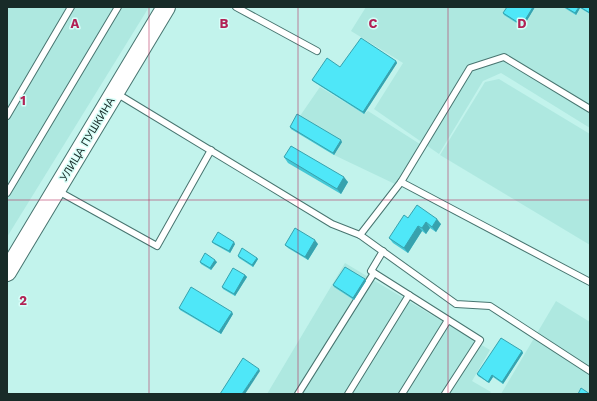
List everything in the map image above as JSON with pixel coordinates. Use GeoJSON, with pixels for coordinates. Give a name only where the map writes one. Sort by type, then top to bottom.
{"type":"FeatureCollection","features":[{"type":"Feature","properties":{"kind":"main road","name":"УЛИЦА ПУШКИНА"},"geometry":{"type":"LineString","coordinates":[[7,270],[57,190],[166,7]]}},
{"type":"Feature","properties":{"kind":"lane"},"geometry":{"type":"LineString","coordinates":[[7,116],[71,7]]}},
{"type":"Feature","properties":{"kind":"lane"},"geometry":{"type":"LineString","coordinates":[[7,194],[118,7]]}},
{"type":"Feature","properties":{"kind":"lane"},"geometry":{"type":"LineString","coordinates":[[236,7],[317,51]]}},
{"type":"Feature","properties":{"kind":"lane"},"geometry":{"type":"LineString","coordinates":[[360,235],[401,182],[470,68],[504,57],[590,107]]}},
{"type":"Feature","properties":{"kind":"lane"},"geometry":{"type":"LineString","coordinates":[[115,92],[332,224],[360,235],[456,304],[490,306],[590,371]]}},
{"type":"Feature","properties":{"kind":"lane"},"geometry":{"type":"LineString","coordinates":[[57,190],[157,246],[211,150]]}},
{"type":"Feature","properties":{"kind":"lane"},"geometry":{"type":"LineString","coordinates":[[401,182],[590,282]]}},
{"type":"Feature","properties":{"kind":"lane"},"geometry":{"type":"LineString","coordinates":[[382,251],[371,271],[480,340],[445,394]]}},
{"type":"Feature","properties":{"kind":"lane"},"geometry":{"type":"LineString","coordinates":[[298,394],[374,273]]}},
{"type":"Feature","properties":{"kind":"lane"},"geometry":{"type":"LineString","coordinates":[[348,394],[409,295]]}},
{"type":"Feature","properties":{"kind":"lane"},"geometry":{"type":"LineString","coordinates":[[402,394],[448,320]]}},
{"type":"Feature","properties":{"kind":"shaded area"},"geometry":{"type":"Polygon","coordinates":[[[7,7],[149,7],[7,237],[7,7]]]}},
{"type":"Feature","properties":{"kind":"shaded area"},"geometry":{"type":"Polygon","coordinates":[[[366,7],[590,7],[590,128],[501,73],[483,81],[439,154],[374,109],[403,63],[351,31],[366,7]]]}},
{"type":"Feature","properties":{"kind":"shaded area"},"geometry":{"type":"Polygon","coordinates":[[[499,79],[590,134],[590,245],[440,155],[485,82],[499,79]]]}},
{"type":"Feature","properties":{"kind":"shaded area"},"geometry":{"type":"Polygon","coordinates":[[[320,87],[364,114],[368,111],[423,146],[397,185],[334,155],[291,129],[320,87]]]}},
{"type":"Feature","properties":{"kind":"shaded area"},"geometry":{"type":"Polygon","coordinates":[[[345,263],[490,350],[472,381],[491,392],[489,394],[267,394],[345,263]]]}},
{"type":"Feature","properties":{"kind":"shaded area"},"geometry":{"type":"Polygon","coordinates":[[[556,301],[590,322],[590,394],[501,394],[556,301]]]}},
{"type":"Feature","properties":{"kind":"building"},"geometry":{"type":"Polygon","coordinates":[[[507,7],[533,7],[522,25],[503,13],[507,7]]]}},
{"type":"Feature","properties":{"kind":"building"},"geometry":{"type":"Polygon","coordinates":[[[565,7],[579,7],[575,13],[565,7]]]}},
{"type":"Feature","properties":{"kind":"building"},"geometry":{"type":"Polygon","coordinates":[[[580,7],[590,7],[590,13],[580,7]]]}},
{"type":"Feature","properties":{"kind":"building"},"geometry":{"type":"Polygon","coordinates":[[[361,38],[396,61],[363,112],[312,80],[327,58],[340,67],[361,38]]]}},
{"type":"Feature","properties":{"kind":"building"},"geometry":{"type":"Polygon","coordinates":[[[297,114],[341,140],[333,153],[290,127],[297,114]]]}},
{"type":"Feature","properties":{"kind":"building"},"geometry":{"type":"Polygon","coordinates":[[[291,146],[344,177],[337,189],[284,157],[291,146]]]}},
{"type":"Feature","properties":{"kind":"building"},"geometry":{"type":"Polygon","coordinates":[[[417,205],[437,219],[432,227],[426,222],[422,228],[418,226],[404,248],[389,238],[404,215],[408,218],[417,205]]]}},
{"type":"Feature","properties":{"kind":"building"},"geometry":{"type":"Polygon","coordinates":[[[295,228],[315,240],[305,257],[285,245],[295,228]]]}},
{"type":"Feature","properties":{"kind":"building"},"geometry":{"type":"Polygon","coordinates":[[[218,232],[234,242],[229,251],[212,242],[218,232]]]}},
{"type":"Feature","properties":{"kind":"building"},"geometry":{"type":"Polygon","coordinates":[[[242,248],[257,258],[252,265],[238,256],[242,248]]]}},
{"type":"Feature","properties":{"kind":"building"},"geometry":{"type":"Polygon","coordinates":[[[205,253],[215,260],[210,268],[200,262],[205,253]]]}},
{"type":"Feature","properties":{"kind":"building"},"geometry":{"type":"Polygon","coordinates":[[[345,267],[365,279],[353,298],[333,285],[345,267]]]}},
{"type":"Feature","properties":{"kind":"building"},"geometry":{"type":"Polygon","coordinates":[[[233,268],[245,275],[234,294],[222,287],[233,268]]]}},
{"type":"Feature","properties":{"kind":"building"},"geometry":{"type":"Polygon","coordinates":[[[191,287],[232,312],[219,332],[179,308],[191,287]]]}},
{"type":"Feature","properties":{"kind":"building"},"geometry":{"type":"Polygon","coordinates":[[[501,338],[522,351],[502,382],[492,375],[488,382],[477,374],[501,338]]]}},
{"type":"Feature","properties":{"kind":"building"},"geometry":{"type":"Polygon","coordinates":[[[243,358],[259,369],[242,394],[220,394],[243,358]]]}},
{"type":"Feature","properties":{"kind":"building"},"geometry":{"type":"Polygon","coordinates":[[[581,388],[590,394],[578,394],[581,388]]]}}]}
